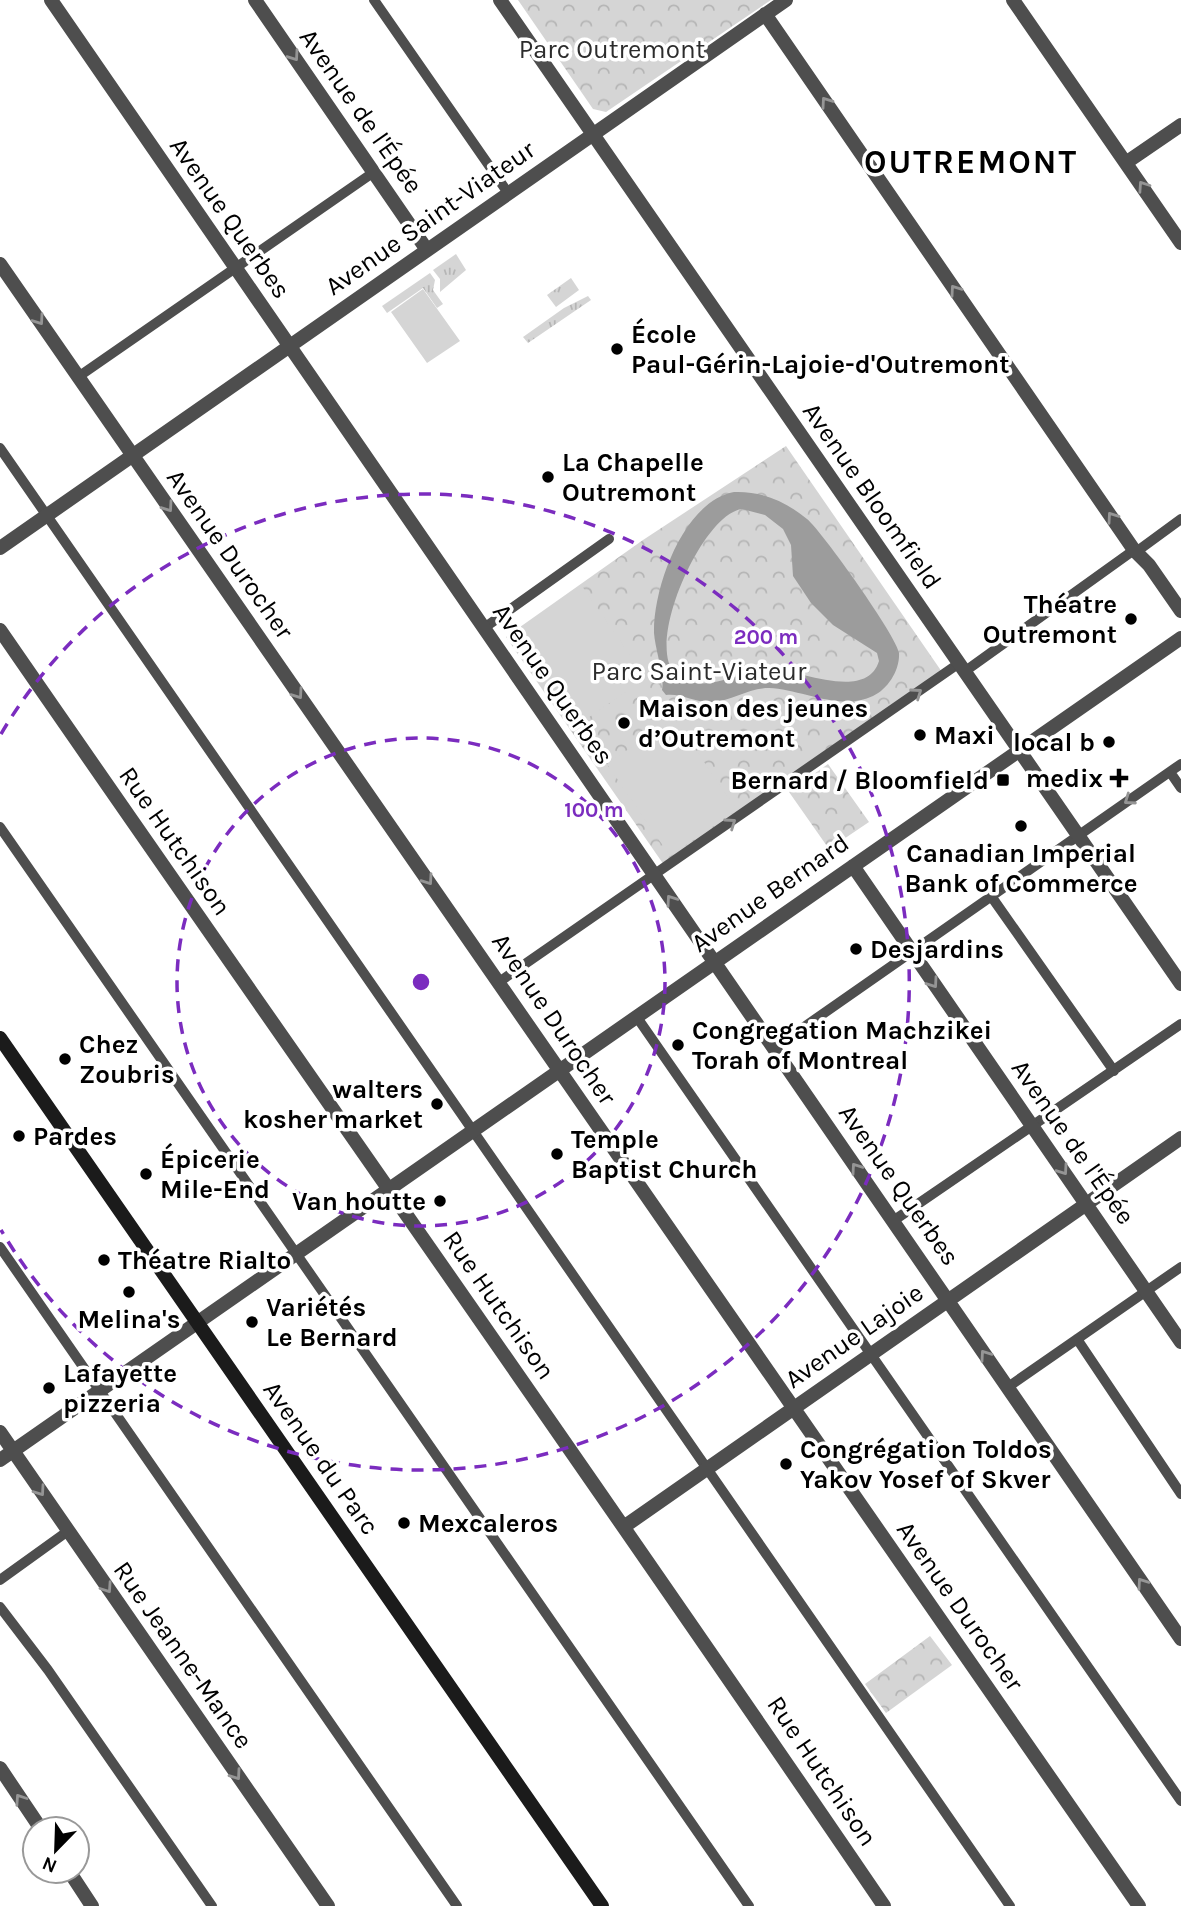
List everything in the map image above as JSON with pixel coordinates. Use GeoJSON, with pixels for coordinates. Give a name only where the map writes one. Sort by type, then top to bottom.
{"type":"FeatureCollection","features":[{"type":"Feature","properties":{"kind":"main road","name":"Avenue du Parc"},"geometry":{"type":"LineString","coordinates":[[0,1038],[602,1906]]}},
{"type":"Feature","properties":{"kind":"street","name":"Avenue Querbes"},"geometry":{"type":"LineString","coordinates":[[51,0],[1181,1639]]}},
{"type":"Feature","properties":{"kind":"street","name":"Avenue de l'Épée"},"geometry":{"type":"LineString","coordinates":[[255,0],[427,250]]}},
{"type":"Feature","properties":{"kind":"street","name":"Avenue Bloomfield"},"geometry":{"type":"LineString","coordinates":[[500,0],[1181,985]]}},
{"type":"Feature","properties":{"kind":"street","name":"Avenue Saint-Viateur"},"geometry":{"type":"LineString","coordinates":[[0,548],[786,0]]}},
{"type":"Feature","properties":{"kind":"street"},"geometry":{"type":"LineString","coordinates":[[1013,0],[1181,243]]}},
{"type":"Feature","properties":{"kind":"street"},"geometry":{"type":"LineString","coordinates":[[765,14],[1135,551],[1181,611]]}},
{"type":"Feature","properties":{"kind":"street"},"geometry":{"type":"LineString","coordinates":[[1127,163],[1181,125]]}},
{"type":"Feature","properties":{"kind":"street","name":"Avenue Durocher"},"geometry":{"type":"LineString","coordinates":[[0,264],[1139,1906]]}},
{"type":"Feature","properties":{"kind":"street","name":"Rue Hutchison"},"geometry":{"type":"LineString","coordinates":[[0,630],[387,1190],[625,1526],[884,1906]]}},
{"type":"Feature","properties":{"kind":"street","name":"Avenue Bernard"},"geometry":{"type":"LineString","coordinates":[[6,1455],[1181,638]]}},
{"type":"Feature","properties":{"kind":"street","name":"Avenue de l'Épée"},"geometry":{"type":"LineString","coordinates":[[853,866],[1181,1342]]}},
{"type":"Feature","properties":{"kind":"street","name":"Avenue Lajoie"},"geometry":{"type":"LineString","coordinates":[[625,1526],[1181,1138]]}},
{"type":"Feature","properties":{"kind":"street","name":"Rue Jeanne-Mance"},"geometry":{"type":"LineString","coordinates":[[0,1432],[6,1455],[68,1531],[328,1906]]}},
{"type":"Feature","properties":{"kind":"street"},"geometry":{"type":"LineString","coordinates":[[0,1768],[32,1815]]}},
{"type":"Feature","properties":{"kind":"street"},"geometry":{"type":"LineString","coordinates":[[78,1885],[92,1906]]}},
{"type":"Feature","properties":{"kind":"lane"},"geometry":{"type":"LineString","coordinates":[[374,0],[508,193]]}},
{"type":"Feature","properties":{"kind":"lane"},"geometry":{"type":"LineString","coordinates":[[78,377],[374,172]]}},
{"type":"Feature","properties":{"kind":"lane"},"geometry":{"type":"LineString","coordinates":[[0,448],[1010,1906]]}},
{"type":"Feature","properties":{"kind":"lane"},"geometry":{"type":"LineString","coordinates":[[499,982],[1181,519]]}},
{"type":"Feature","properties":{"kind":"lane"},"geometry":{"type":"LineString","coordinates":[[484,628],[609,539]]}},
{"type":"Feature","properties":{"kind":"lane"},"geometry":{"type":"LineString","coordinates":[[774,1048],[1181,764]]}},
{"type":"Feature","properties":{"kind":"lane"},"geometry":{"type":"LineString","coordinates":[[1170,772],[1181,788]]}},
{"type":"Feature","properties":{"kind":"lane"},"geometry":{"type":"LineString","coordinates":[[0,827],[749,1906]]}},
{"type":"Feature","properties":{"kind":"lane"},"geometry":{"type":"LineString","coordinates":[[992,896],[1114,1070]]}},
{"type":"Feature","properties":{"kind":"lane"},"geometry":{"type":"LineString","coordinates":[[636,1016],[1181,1801]]}},
{"type":"Feature","properties":{"kind":"lane"},"geometry":{"type":"LineString","coordinates":[[893,1221],[1181,1024]]}},
{"type":"Feature","properties":{"kind":"lane"},"geometry":{"type":"LineString","coordinates":[[0,1247],[457,1906]]}},
{"type":"Feature","properties":{"kind":"lane"},"geometry":{"type":"LineString","coordinates":[[1008,1387],[1181,1267]]}},
{"type":"Feature","properties":{"kind":"lane"},"geometry":{"type":"LineString","coordinates":[[1077,1339],[1181,1494]]}},
{"type":"Feature","properties":{"kind":"lane"},"geometry":{"type":"LineString","coordinates":[[0,1580],[68,1531]]}},
{"type":"Feature","properties":{"kind":"lane"},"geometry":{"type":"LineString","coordinates":[[0,1607],[48,1670],[212,1906]]}},
{"type":"Feature","properties":{"kind":"green space","name":"Parc Outremont"},"geometry":{"type":"Polygon","coordinates":[[[518,0],[771,0],[606,112],[593,109],[518,0]]]}},
{"type":"Feature","properties":{"kind":"green space"},"geometry":{"type":"Polygon","coordinates":[[[456,254],[466,270],[440,292],[440,279],[433,270],[456,254]]]}},
{"type":"Feature","properties":{"kind":"green space"},"geometry":{"type":"Polygon","coordinates":[[[430,273],[435,280],[433,290],[443,304],[437,308],[423,288],[387,313],[382,306],[430,273]]]}},
{"type":"Feature","properties":{"kind":"green space"},"geometry":{"type":"Polygon","coordinates":[[[571,278],[579,290],[556,307],[547,295],[571,278]]]}},
{"type":"Feature","properties":{"kind":"green space"},"geometry":{"type":"Polygon","coordinates":[[[423,289],[460,341],[427,363],[391,312],[423,289]]]}},
{"type":"Feature","properties":{"kind":"green space"},"geometry":{"type":"Polygon","coordinates":[[[588,296],[591,300],[528,343],[523,337],[564,308],[588,296]]]}},
{"type":"Feature","properties":{"kind":"green space","name":"Parc Saint-Viateur"},"geometry":{"type":"Polygon","coordinates":[[[786,446],[942,672],[664,865],[506,637],[643,540],[786,446]]]}},
{"type":"Feature","properties":{"kind":"green space"},"geometry":{"type":"Polygon","coordinates":[[[582,586],[646,678],[579,724],[515,633],[582,586]]]}},
{"type":"Feature","properties":{"kind":"green space"},"geometry":{"type":"Polygon","coordinates":[[[674,718],[737,810],[670,856],[607,764],[674,718]]]}},
{"type":"Feature","properties":{"kind":"green space"},"geometry":{"type":"Polygon","coordinates":[[[828,764],[869,822],[829,849],[789,792],[828,764]]]}},
{"type":"Feature","properties":{"kind":"green space"},"geometry":{"type":"Polygon","coordinates":[[[930,1636],[952,1665],[886,1713],[865,1684],[930,1636]]]}},
{"type":"Feature","properties":{"kind":"shaded area"},"geometry":{"type":"Polygon","coordinates":[[[734,492],[764,495],[790,507],[815,527],[858,584],[895,643],[899,659],[892,678],[884,689],[873,696],[848,702],[769,688],[712,702],[666,695],[662,690],[654,633],[659,593],[675,549],[686,528],[700,511],[716,499],[734,492]],[[742,509],[726,516],[695,555],[672,610],[667,636],[668,658],[675,673],[685,680],[708,683],[767,669],[846,682],[860,680],[872,673],[879,661],[877,653],[833,625],[811,603],[793,576],[791,545],[783,529],[765,515],[742,509]]]}},
{"type":"Feature","properties":{"kind":"place","name":"École Paul-Gérin-Lajoie-d'Outremont"},"geometry":{"type":"Point","coordinates":[617,349]}},
{"type":"Feature","properties":{"kind":"place","name":"La Chapelle Outremont"},"geometry":{"type":"Point","coordinates":[548,477]}},
{"type":"Feature","properties":{"kind":"place","name":"Théatre Outremont"},"geometry":{"type":"Point","coordinates":[1131,619]}},
{"type":"Feature","properties":{"kind":"place","name":"Maison des jeunes d’Outremont"},"geometry":{"type":"Point","coordinates":[624,723]}},
{"type":"Feature","properties":{"kind":"place","name":"Maxi"},"geometry":{"type":"Point","coordinates":[920,735]}},
{"type":"Feature","properties":{"kind":"place","name":"local b"},"geometry":{"type":"Point","coordinates":[1109,742]}},
{"type":"Feature","properties":{"kind":"place","name":"medix"},"geometry":{"type":"Point","coordinates":[1119,778]}},
{"type":"Feature","properties":{"kind":"place","name":"Bernard / Bloomfield"},"geometry":{"type":"Point","coordinates":[1003,780]}},
{"type":"Feature","properties":{"kind":"place","name":"Canadian Imperial Bank of Commerce"},"geometry":{"type":"Point","coordinates":[1021,826]}},
{"type":"Feature","properties":{"kind":"place","name":"Desjardins"},"geometry":{"type":"Point","coordinates":[856,949]}},
{"type":"Feature","properties":{"kind":"place","name":"Congregation Machzikei Torah of Montreal"},"geometry":{"type":"Point","coordinates":[678,1045]}},
{"type":"Feature","properties":{"kind":"place","name":"Chez Zoubris"},"geometry":{"type":"Point","coordinates":[65,1059]}},
{"type":"Feature","properties":{"kind":"place","name":"walters kosher market"},"geometry":{"type":"Point","coordinates":[437,1104]}},
{"type":"Feature","properties":{"kind":"place","name":"Pardes"},"geometry":{"type":"Point","coordinates":[19,1136]}},
{"type":"Feature","properties":{"kind":"place","name":"Temple Baptist Church"},"geometry":{"type":"Point","coordinates":[557,1154]}},
{"type":"Feature","properties":{"kind":"place","name":"Épicerie Mile-End"},"geometry":{"type":"Point","coordinates":[146,1174]}},
{"type":"Feature","properties":{"kind":"place","name":"Van houtte"},"geometry":{"type":"Point","coordinates":[440,1201]}},
{"type":"Feature","properties":{"kind":"place","name":"Théatre Rialto"},"geometry":{"type":"Point","coordinates":[104,1260]}},
{"type":"Feature","properties":{"kind":"place","name":"Melina's"},"geometry":{"type":"Point","coordinates":[129,1292]}},
{"type":"Feature","properties":{"kind":"place","name":"Variétés Le Bernard"},"geometry":{"type":"Point","coordinates":[252,1322]}},
{"type":"Feature","properties":{"kind":"place","name":"Lafayette pizzeria"},"geometry":{"type":"Point","coordinates":[49,1388]}},
{"type":"Feature","properties":{"kind":"place","name":"Congrégation Toldos Yakov Yosef of Skver"},"geometry":{"type":"Point","coordinates":[786,1464]}},
{"type":"Feature","properties":{"kind":"place","name":"Mexcaleros"},"geometry":{"type":"Point","coordinates":[404,1523]}},
{"type":"Feature","properties":{"kind":"district","name":"OUTREMONT"},"geometry":{"type":"Point","coordinates":[971,162]}}]}
